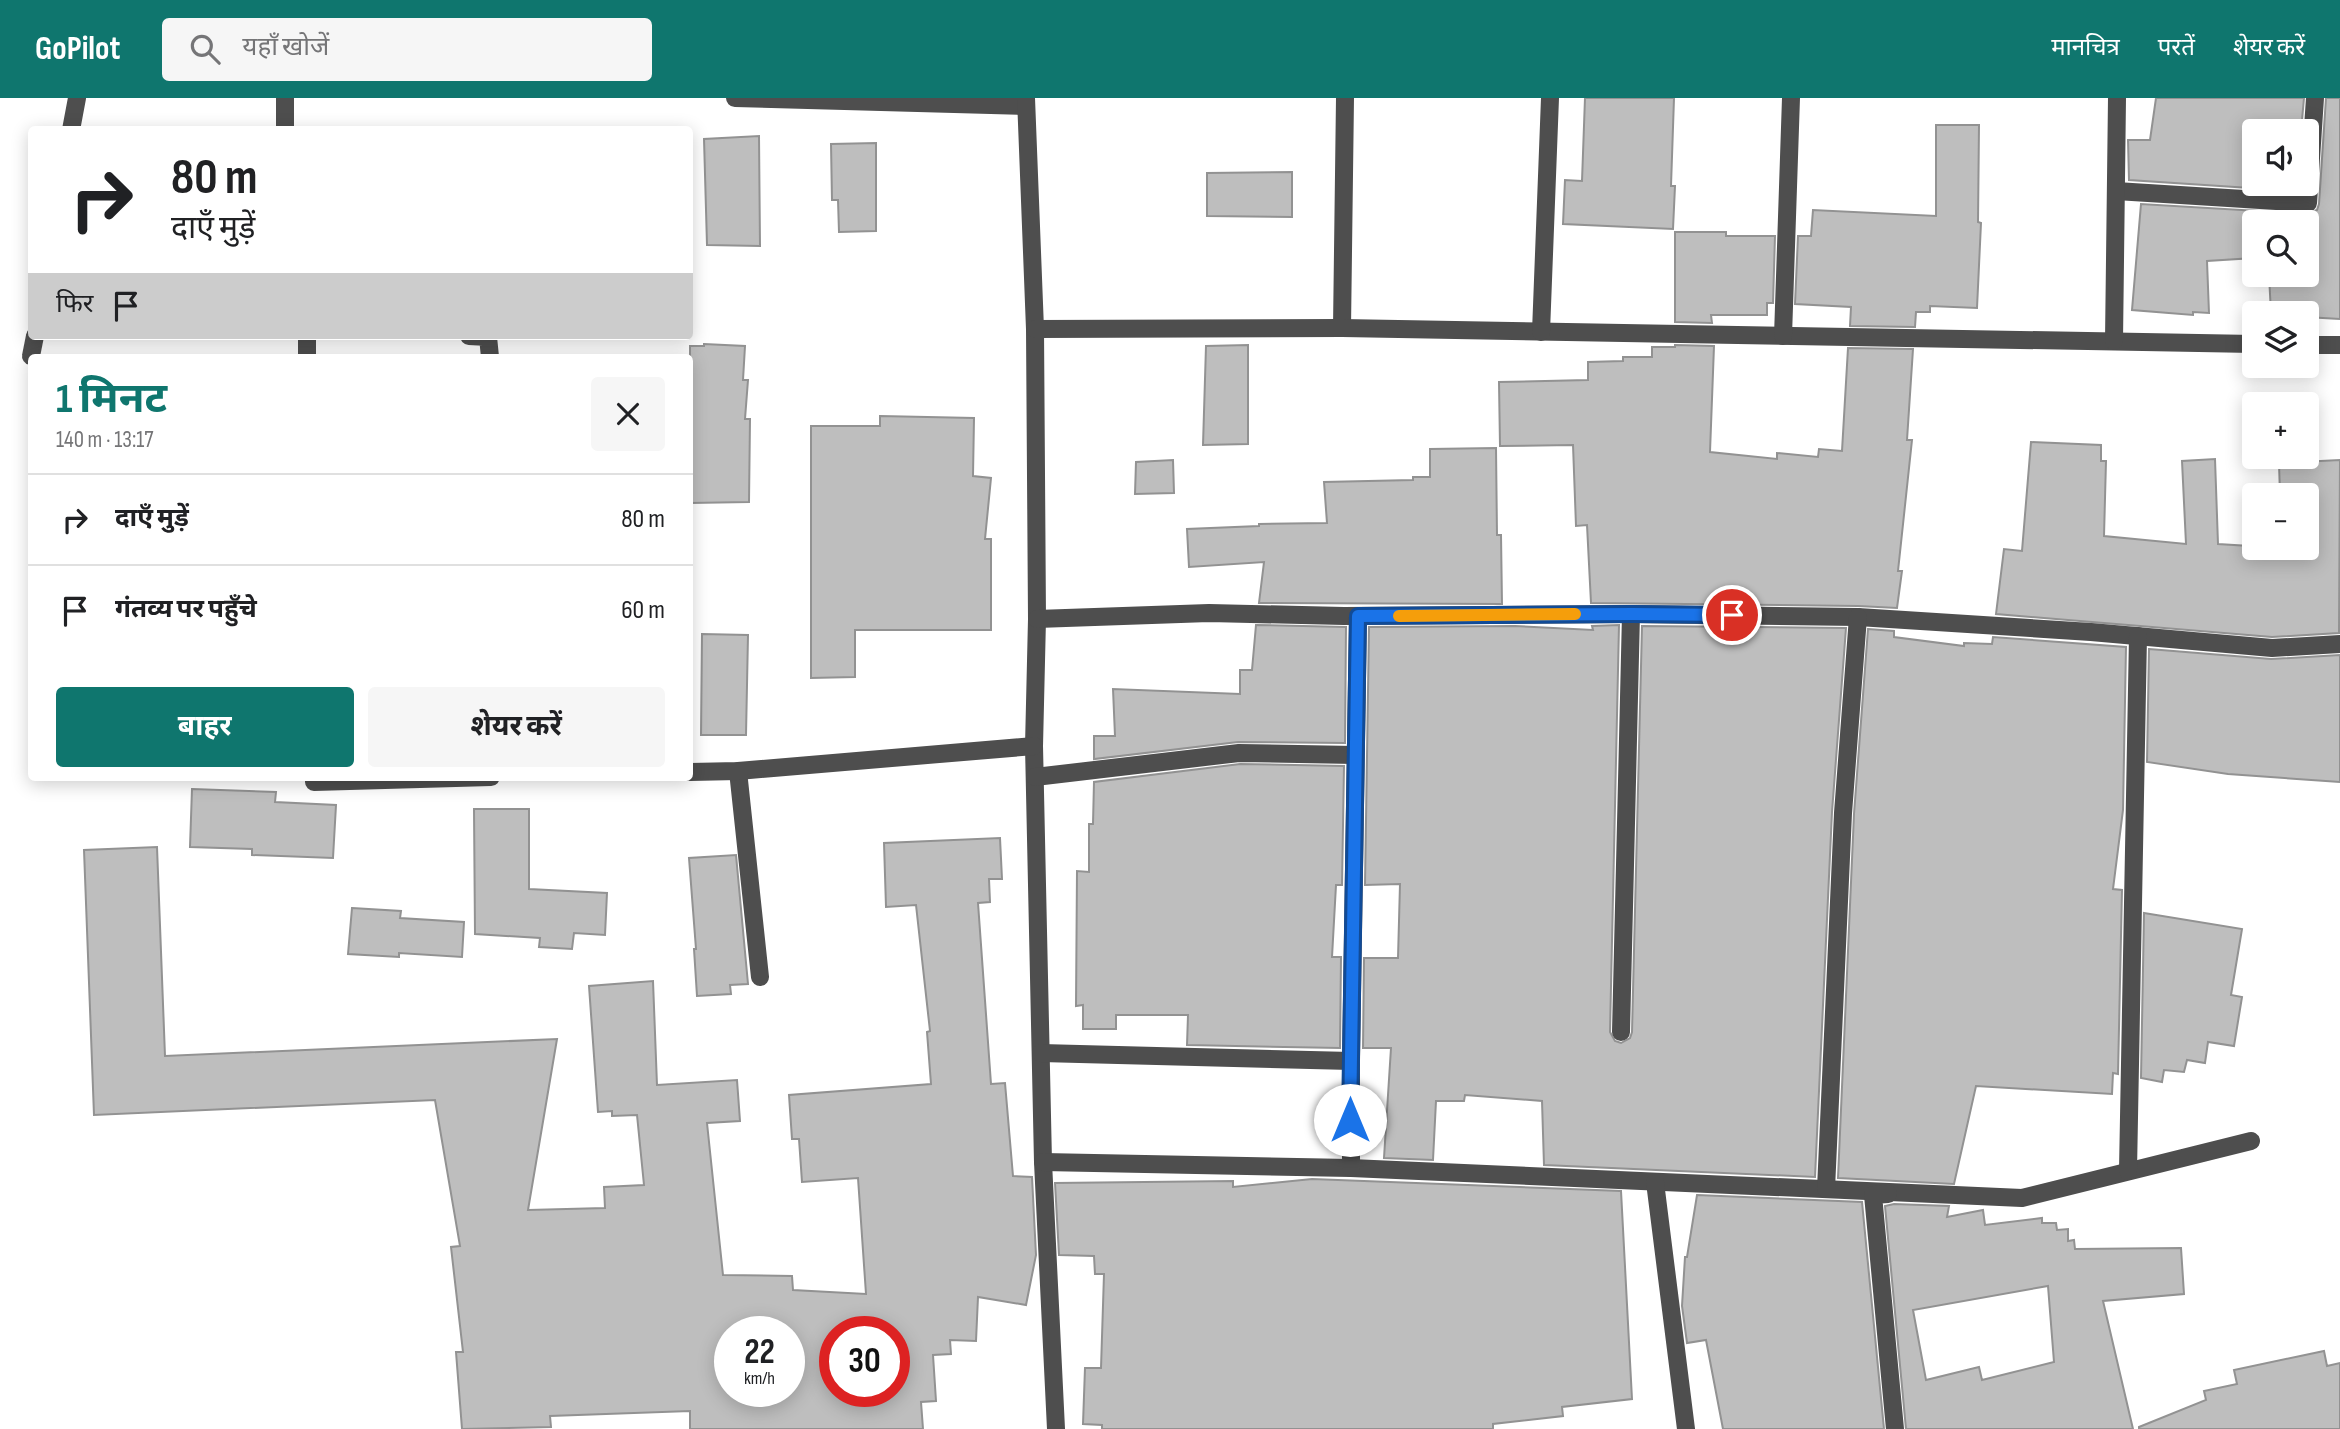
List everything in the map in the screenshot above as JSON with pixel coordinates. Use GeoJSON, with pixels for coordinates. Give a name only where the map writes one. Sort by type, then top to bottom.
{"type":"FeatureCollection","features":[{"type":"Feature","properties":{"kind":"street"},"geometry":{"type":"LineString","coordinates":[[72,126],[76,98]]}},
{"type":"Feature","properties":{"kind":"street"},"geometry":{"type":"LineString","coordinates":[[285,98],[285,126]]}},
{"type":"Feature","properties":{"kind":"street"},"geometry":{"type":"LineString","coordinates":[[735,98],[1025,102],[1035,329],[1037,619],[1034,746],[1043,1162],[1056,1429]]}},
{"type":"Feature","properties":{"kind":"street"},"geometry":{"type":"LineString","coordinates":[[1342,328],[1345,98]]}},
{"type":"Feature","properties":{"kind":"street"},"geometry":{"type":"LineString","coordinates":[[1541,332],[1550,98]]}},
{"type":"Feature","properties":{"kind":"street"},"geometry":{"type":"LineString","coordinates":[[1783,336],[1791,98]]}},
{"type":"Feature","properties":{"kind":"street"},"geometry":{"type":"LineString","coordinates":[[2115,341],[2117,98]]}},
{"type":"Feature","properties":{"kind":"street"},"geometry":{"type":"LineString","coordinates":[[2116,191],[2308,203],[2315,98]]}},
{"type":"Feature","properties":{"kind":"street"},"geometry":{"type":"LineString","coordinates":[[1035,329],[1342,328],[2242,344]]}},
{"type":"Feature","properties":{"kind":"street"},"geometry":{"type":"LineString","coordinates":[[2319,345],[2340,345]]}},
{"type":"Feature","properties":{"kind":"street"},"geometry":{"type":"LineString","coordinates":[[1037,619],[1209,613],[1858,617],[2272,648],[2340,645]]}},
{"type":"Feature","properties":{"kind":"street"},"geometry":{"type":"LineString","coordinates":[[1621,1032],[1632,614]]}},
{"type":"Feature","properties":{"kind":"street"},"geometry":{"type":"LineString","coordinates":[[1351,1168],[1354,755],[1358,616]]}},
{"type":"Feature","properties":{"kind":"street"},"geometry":{"type":"LineString","coordinates":[[1826,1189],[1843,813],[1858,617]]}},
{"type":"Feature","properties":{"kind":"street"},"geometry":{"type":"LineString","coordinates":[[2128,1171],[2138,636]]}},
{"type":"Feature","properties":{"kind":"street"},"geometry":{"type":"LineString","coordinates":[[693,772],[738,771],[1034,746]]}},
{"type":"Feature","properties":{"kind":"street"},"geometry":{"type":"LineString","coordinates":[[1035,777],[1239,753],[1354,755]]}},
{"type":"Feature","properties":{"kind":"street"},"geometry":{"type":"LineString","coordinates":[[738,771],[760,977]]}},
{"type":"Feature","properties":{"kind":"street"},"geometry":{"type":"LineString","coordinates":[[314,781],[349,781]]}},
{"type":"Feature","properties":{"kind":"street"},"geometry":{"type":"LineString","coordinates":[[1041,1053],[1351,1061]]}},
{"type":"Feature","properties":{"kind":"street"},"geometry":{"type":"LineString","coordinates":[[1043,1162],[1351,1168],[2022,1198],[2250,1141]]}},
{"type":"Feature","properties":{"kind":"street"},"geometry":{"type":"LineString","coordinates":[[1655,1181],[1686,1429]]}},
{"type":"Feature","properties":{"kind":"street"},"geometry":{"type":"LineString","coordinates":[[1895,1429],[1873,1195],[1899,1193]]}},
{"type":"Feature","properties":{"kind":"building"},"geometry":{"type":"Polygon","coordinates":[[[1585,98],[1674,98],[1671,186],[1675,186],[1673,229],[1563,224],[1565,180],[1582,181],[1585,98]]]}},
{"type":"Feature","properties":{"kind":"building"},"geometry":{"type":"Polygon","coordinates":[[[2156,98],[2304,98],[2302,119],[2242,119],[2242,187],[2129,180],[2128,140],[2150,140],[2156,98]]]}},
{"type":"Feature","properties":{"kind":"building"},"geometry":{"type":"Polygon","coordinates":[[[2326,98],[2340,98],[2340,319],[2319,318],[2319,301],[2270,301],[2270,287],[2319,287],[2319,204],[2326,98]]]}},
{"type":"Feature","properties":{"kind":"building"},"geometry":{"type":"Polygon","coordinates":[[[1936,125],[1979,125],[1978,222],[1981,223],[1977,308],[1930,306],[1930,312],[1916,312],[1915,327],[1850,326],[1851,307],[1795,304],[1798,236],[1811,236],[1813,210],[1936,216],[1936,125]]]}},
{"type":"Feature","properties":{"kind":"building"},"geometry":{"type":"Polygon","coordinates":[[[759,136],[760,246],[707,245],[704,139],[759,136]]]}},
{"type":"Feature","properties":{"kind":"building"},"geometry":{"type":"Polygon","coordinates":[[[876,143],[876,231],[839,232],[838,200],[832,200],[831,144],[876,143]]]}},
{"type":"Feature","properties":{"kind":"building"},"geometry":{"type":"Polygon","coordinates":[[[1292,172],[1292,217],[1207,216],[1207,173],[1292,172]]]}},
{"type":"Feature","properties":{"kind":"building"},"geometry":{"type":"Polygon","coordinates":[[[2141,204],[2242,210],[2242,259],[2207,261],[2209,313],[2193,312],[2193,315],[2132,310],[2141,204]]]}},
{"type":"Feature","properties":{"kind":"building"},"geometry":{"type":"Polygon","coordinates":[[[1675,232],[1775,236],[1773,303],[1767,303],[1767,315],[1711,315],[1712,323],[1675,322],[1675,232]]]}},
{"type":"Feature","properties":{"kind":"building"},"geometry":{"type":"Polygon","coordinates":[[[1248,345],[1248,444],[1203,445],[1206,346],[1248,345]]]}},
{"type":"Feature","properties":{"kind":"building"},"geometry":{"type":"Polygon","coordinates":[[[690,346],[745,346],[743,380],[748,380],[745,419],[750,419],[749,502],[693,503],[693,354],[690,354],[690,346]]]}},
{"type":"Feature","properties":{"kind":"building"},"geometry":{"type":"Polygon","coordinates":[[[1714,346],[1710,452],[1777,459],[1777,453],[1818,457],[1819,449],[1842,451],[1848,348],[1913,349],[1907,440],[1912,440],[1898,571],[1902,571],[1897,608],[1591,603],[1587,525],[1576,526],[1573,445],[1500,446],[1499,382],[1588,380],[1588,362],[1623,361],[1623,357],[1652,357],[1652,347],[1714,346]]]}},
{"type":"Feature","properties":{"kind":"building"},"geometry":{"type":"Polygon","coordinates":[[[880,416],[974,418],[973,476],[991,478],[985,539],[991,539],[991,630],[855,630],[855,677],[811,678],[811,426],[880,426],[880,416]]]}},
{"type":"Feature","properties":{"kind":"building"},"geometry":{"type":"Polygon","coordinates":[[[2031,442],[2101,445],[2101,461],[2106,461],[2104,536],[2186,544],[2182,461],[2215,459],[2218,544],[2242,545],[2242,560],[2319,560],[2319,483],[2280,483],[2279,469],[2319,469],[2319,461],[2340,460],[2339,633],[2272,637],[1996,614],[2004,549],[2022,551],[2031,442]]]}},
{"type":"Feature","properties":{"kind":"building"},"geometry":{"type":"Polygon","coordinates":[[[1496,448],[1497,535],[1501,535],[1502,604],[1259,603],[1264,562],[1189,567],[1187,529],[1327,523],[1324,482],[1413,480],[1413,477],[1430,477],[1430,449],[1496,448]]]}},
{"type":"Feature","properties":{"kind":"building"},"geometry":{"type":"Polygon","coordinates":[[[1173,460],[1174,493],[1135,494],[1136,462],[1173,460]]]}},
{"type":"Feature","properties":{"kind":"building"},"geometry":{"type":"Polygon","coordinates":[[[1256,625],[1346,627],[1345,743],[1238,742],[1094,759],[1094,736],[1115,736],[1113,689],[1240,694],[1240,670],[1252,670],[1256,625]]]}},
{"type":"Feature","properties":{"kind":"building"},"geometry":{"type":"Polygon","coordinates":[[[1619,625],[1610,1032],[1615,1041],[1621,1043],[1630,1038],[1632,1032],[1642,626],[1846,628],[1832,812],[1815,1177],[1544,1165],[1542,1101],[1465,1095],[1464,1101],[1436,1101],[1433,1160],[1384,1158],[1391,1048],[1363,1048],[1364,958],[1398,958],[1400,884],[1365,885],[1369,627],[1515,626],[1593,630],[1592,626],[1619,625]]]}},
{"type":"Feature","properties":{"kind":"building"},"geometry":{"type":"Polygon","coordinates":[[[1868,629],[1894,631],[1894,637],[1964,646],[1964,643],[1992,644],[1993,637],[2126,647],[2123,810],[2113,889],[2122,890],[2118,1074],[2113,1073],[2112,1094],[1976,1086],[1954,1184],[1838,1178],[1854,814],[1868,629]]]}},
{"type":"Feature","properties":{"kind":"building"},"geometry":{"type":"Polygon","coordinates":[[[702,634],[748,635],[746,735],[701,735],[702,634]]]}},
{"type":"Feature","properties":{"kind":"building"},"geometry":{"type":"Polygon","coordinates":[[[2149,649],[2271,659],[2340,655],[2340,782],[2228,774],[2147,762],[2149,649]]]}},
{"type":"Feature","properties":{"kind":"building"},"geometry":{"type":"Polygon","coordinates":[[[1240,764],[1344,766],[1342,885],[1336,885],[1332,957],[1341,957],[1340,1048],[1187,1045],[1188,1015],[1116,1015],[1116,1029],[1083,1029],[1083,1005],[1076,1006],[1077,871],[1089,872],[1089,824],[1093,824],[1094,782],[1240,764]]]}},
{"type":"Feature","properties":{"kind":"building"},"geometry":{"type":"Polygon","coordinates":[[[192,789],[276,792],[275,802],[336,805],[333,858],[252,855],[252,849],[190,847],[192,789]]]}},
{"type":"Feature","properties":{"kind":"building"},"geometry":{"type":"Polygon","coordinates":[[[474,809],[529,809],[529,889],[607,893],[605,935],[574,933],[572,949],[539,947],[540,938],[475,934],[474,809]]]}},
{"type":"Feature","properties":{"kind":"building"},"geometry":{"type":"Polygon","coordinates":[[[1000,838],[1002,879],[989,879],[990,902],[978,903],[991,1084],[1005,1083],[1013,1176],[1032,1177],[1036,1255],[1026,1305],[978,1297],[976,1341],[950,1340],[951,1354],[933,1355],[936,1401],[921,1402],[923,1429],[690,1429],[690,1411],[550,1416],[551,1427],[462,1429],[456,1352],[463,1352],[451,1247],[460,1246],[435,1100],[94,1115],[84,850],[157,847],[165,1056],[557,1039],[528,1210],[605,1208],[604,1187],[644,1185],[637,1115],[612,1116],[612,1111],[598,1112],[589,986],[653,981],[657,1085],[737,1080],[740,1121],[707,1123],[723,1275],[792,1276],[793,1290],[866,1294],[858,1178],[802,1182],[799,1139],[792,1139],[789,1095],[931,1084],[927,1032],[930,1031],[916,905],[886,907],[884,843],[1000,838]]]}},
{"type":"Feature","properties":{"kind":"building"},"geometry":{"type":"Polygon","coordinates":[[[736,855],[748,984],[730,985],[731,994],[697,996],[689,858],[736,855]]]}},
{"type":"Feature","properties":{"kind":"building"},"geometry":{"type":"Polygon","coordinates":[[[352,908],[401,911],[400,918],[464,922],[462,957],[399,953],[399,957],[348,954],[352,908]]]}},
{"type":"Feature","properties":{"kind":"building"},"geometry":{"type":"Polygon","coordinates":[[[2144,913],[2242,929],[2231,995],[2242,997],[2234,1046],[2208,1042],[2205,1063],[2187,1060],[2184,1072],[2164,1070],[2162,1082],[2141,1078],[2144,913]]]}},
{"type":"Feature","properties":{"kind":"building"},"geometry":{"type":"Polygon","coordinates":[[[1312,1179],[1621,1191],[1632,1399],[1562,1407],[1563,1416],[1493,1424],[1493,1429],[1102,1429],[1102,1425],[1083,1424],[1085,1368],[1101,1368],[1104,1274],[1095,1274],[1094,1256],[1059,1255],[1055,1183],[1233,1181],[1233,1187],[1312,1179]]]}},
{"type":"Feature","properties":{"kind":"building"},"geometry":{"type":"Polygon","coordinates":[[[1697,1195],[1862,1202],[1884,1429],[1723,1429],[1706,1340],[1687,1343],[1682,1306],[1685,1257],[1697,1195]]]}},
{"type":"Feature","properties":{"kind":"building"},"geometry":{"type":"Polygon","coordinates":[[[1885,1206],[1949,1206],[1947,1217],[1983,1210],[1985,1225],[2042,1218],[2042,1223],[2056,1223],[2057,1230],[2068,1229],[2068,1241],[2074,1240],[2075,1249],[2181,1248],[2184,1294],[2103,1301],[2133,1429],[1906,1429],[1885,1206]],[[2048,1286],[1913,1310],[1926,1380],[1979,1367],[1982,1380],[2054,1362],[2048,1286]]]}},
{"type":"Feature","properties":{"kind":"building"},"geometry":{"type":"Polygon","coordinates":[[[2324,1351],[2327,1366],[2340,1363],[2340,1429],[2139,1429],[2206,1400],[2204,1391],[2237,1384],[2234,1370],[2324,1351]]]}},
{"type":"Feature","properties":{"kind":"slow traffic"},"geometry":{"type":"LineString","coordinates":[[1399,616],[1575,614]]}},
{"type":"Feature","properties":{"kind":"route"},"geometry":{"type":"LineString","coordinates":[[1350,1120],[1358,616],[1732,615]]}}]}
